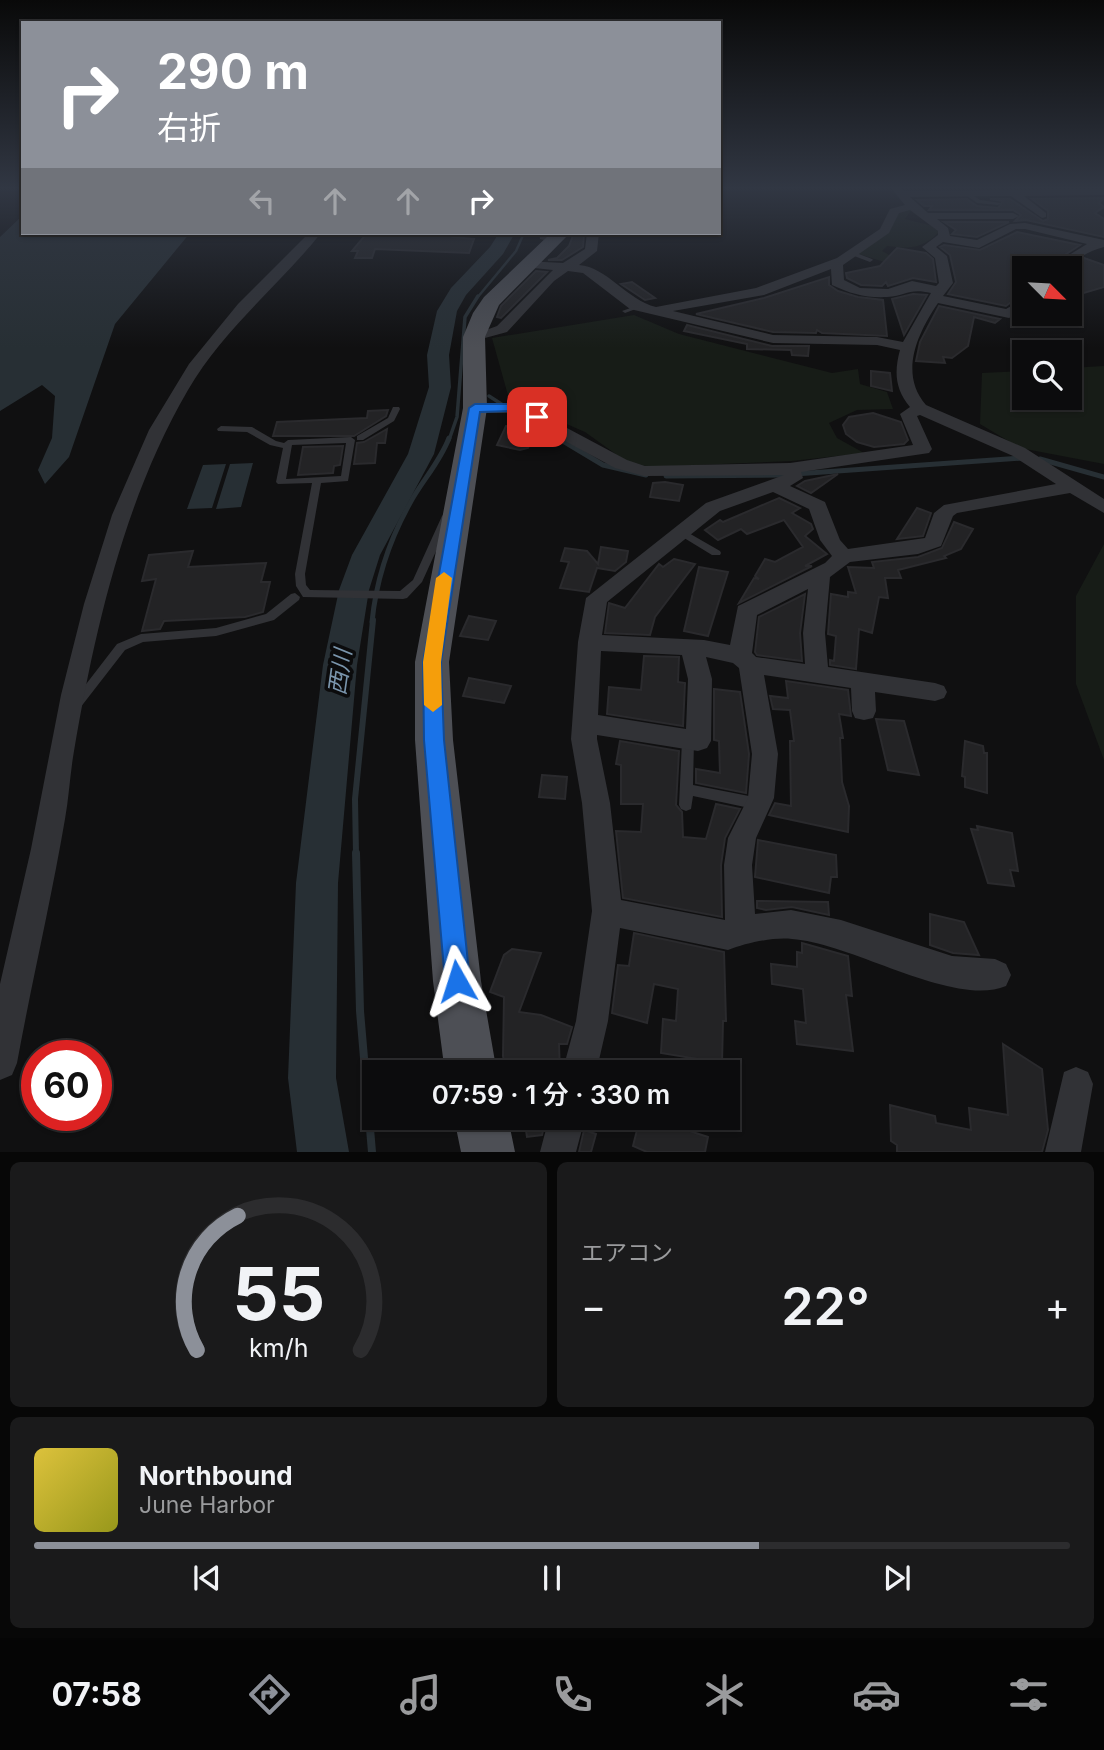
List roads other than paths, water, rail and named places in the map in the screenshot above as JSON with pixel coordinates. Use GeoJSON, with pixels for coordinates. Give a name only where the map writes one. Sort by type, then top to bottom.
{"type":"FeatureCollection","features":[{"type":"Feature","properties":{"kind":"main road"},"geometry":{"type":"LineString","coordinates":[[469,1060],[457,981],[435,753],[432,662],[475,408],[474,337],[482,313],[545,241]]}},
{"type":"Feature","properties":{"kind":"main road"},"geometry":{"type":"LineString","coordinates":[[483,1130],[488,1152]]}},
{"type":"Feature","properties":{"kind":"street"},"geometry":{"type":"LineString","coordinates":[[0,1063],[78,668],[111,549],[133,484],[158,432],[205,351],[308,241]]}},
{"type":"Feature","properties":{"kind":"street"},"geometry":{"type":"LineString","coordinates":[[545,241],[568,267],[594,273],[627,302],[631,309],[657,310],[759,292],[838,266],[869,241]]}},
{"type":"Feature","properties":{"kind":"street"},"geometry":{"type":"LineString","coordinates":[[474,337],[502,329],[549,278],[591,251],[592,241]]}},
{"type":"Feature","properties":{"kind":"street"},"geometry":{"type":"LineString","coordinates":[[937,241],[928,247],[942,260],[946,283],[936,295],[908,346],[905,377],[909,400],[920,409],[1026,457],[1104,507]]}},
{"type":"Feature","properties":{"kind":"street"},"geometry":{"type":"LineString","coordinates":[[958,241],[979,244],[985,241]]}},
{"type":"Feature","properties":{"kind":"street"},"geometry":{"type":"LineString","coordinates":[[1085,241],[1103,243]]}},
{"type":"Feature","properties":{"kind":"street"},"geometry":{"type":"LineString","coordinates":[[1073,256],[1103,243]]}},
{"type":"Feature","properties":{"kind":"street"},"geometry":{"type":"LineString","coordinates":[[838,266],[838,282],[858,292],[889,293],[912,285],[936,295],[1009,314],[1012,312]]}},
{"type":"Feature","properties":{"kind":"street"},"geometry":{"type":"LineString","coordinates":[[657,310],[773,340],[877,341],[908,346]]}},
{"type":"Feature","properties":{"kind":"street"},"geometry":{"type":"LineString","coordinates":[[475,408],[516,408],[632,469],[684,472],[790,468],[923,449],[908,414],[920,409]]}},
{"type":"Feature","properties":{"kind":"street"},"geometry":{"type":"LineString","coordinates":[[582,1060],[592,1021],[607,911],[596,803],[584,739],[589,642],[592,613],[597,598],[713,507],[794,478],[790,468]]}},
{"type":"Feature","properties":{"kind":"street"},"geometry":{"type":"LineString","coordinates":[[773,485],[818,506],[825,531],[837,551],[844,556]]}},
{"type":"Feature","properties":{"kind":"street"},"geometry":{"type":"LineString","coordinates":[[741,930],[738,865],[742,838],[759,804],[765,754],[745,661],[746,611],[820,574],[844,556],[918,548],[933,541],[944,513],[951,509],[1015,495],[1073,487]]}},
{"type":"Feature","properties":{"kind":"street"},"geometry":{"type":"LineString","coordinates":[[817,674],[814,633],[820,574]]}},
{"type":"Feature","properties":{"kind":"street"},"geometry":{"type":"LineString","coordinates":[[589,642],[692,648],[745,661],[935,692]]}},
{"type":"Feature","properties":{"kind":"street"},"geometry":{"type":"LineString","coordinates":[[585,723],[698,741],[700,679],[692,648]]}},
{"type":"Feature","properties":{"kind":"street"},"geometry":{"type":"LineString","coordinates":[[863,682],[864,711]]}},
{"type":"Feature","properties":{"kind":"street"},"geometry":{"type":"LineString","coordinates":[[607,911],[720,933],[791,924],[841,935],[952,972],[995,975]]}},
{"type":"Feature","properties":{"kind":"street"},"geometry":{"type":"LineString","coordinates":[[1063,1152],[1076,1084]]}},
{"type":"Feature","properties":{"kind":"street"},"geometry":{"type":"LineString","coordinates":[[558,1152],[563,1130]]}},
{"type":"Feature","properties":{"kind":"lane"},"geometry":{"type":"LineString","coordinates":[[851,253],[870,260]]}},
{"type":"Feature","properties":{"kind":"lane"},"geometry":{"type":"LineString","coordinates":[[362,428],[360,439],[345,479],[281,482],[288,443],[360,439],[385,421],[396,409]]}},
{"type":"Feature","properties":{"kind":"lane"},"geometry":{"type":"LineString","coordinates":[[221,429],[270,429]]}},
{"type":"Feature","properties":{"kind":"lane"},"geometry":{"type":"LineString","coordinates":[[251,430],[274,443],[288,447]]}},
{"type":"Feature","properties":{"kind":"lane"},"geometry":{"type":"LineString","coordinates":[[301,596],[300,574],[317,480]]}},
{"type":"Feature","properties":{"kind":"lane"},"geometry":{"type":"LineString","coordinates":[[71,713],[121,647],[141,638],[216,632],[270,617],[301,596],[403,595],[417,582],[438,530],[458,498]]}},
{"type":"Feature","properties":{"kind":"lane"},"geometry":{"type":"LineString","coordinates":[[680,531],[716,553]]}},
{"type":"Feature","properties":{"kind":"lane"},"geometry":{"type":"LineString","coordinates":[[686,804],[688,741]]}},
{"type":"Feature","properties":{"kind":"lane"},"geometry":{"type":"LineString","coordinates":[[687,789],[759,804]]}},
{"type":"Feature","properties":{"kind":"waterway","name":"西川"},"geometry":{"type":"LineString","coordinates":[[323,1152],[312,1078],[317,883],[340,665],[354,590],[366,555],[421,454],[440,387],[438,355],[447,311],[458,292],[502,241]]}},
{"type":"Feature","properties":{"kind":"waterway"},"geometry":{"type":"LineString","coordinates":[[477,298],[516,251],[521,241]]}},
{"type":"Feature","properties":{"kind":"waterway"},"geometry":{"type":"LineString","coordinates":[[449,440],[457,417],[465,317],[478,296]]}},
{"type":"Feature","properties":{"kind":"waterway"},"geometry":{"type":"LineString","coordinates":[[489,396],[506,407]]}},
{"type":"Feature","properties":{"kind":"waterway"},"geometry":{"type":"LineString","coordinates":[[539,426],[561,440]]}},
{"type":"Feature","properties":{"kind":"waterway"},"geometry":{"type":"LineString","coordinates":[[372,622],[381,576],[396,531],[449,438]]}},
{"type":"Feature","properties":{"kind":"waterway"},"geometry":{"type":"LineString","coordinates":[[558,438],[603,465],[646,475]]}},
{"type":"Feature","properties":{"kind":"waterway"},"geometry":{"type":"LineString","coordinates":[[795,474],[1023,458]]}},
{"type":"Feature","properties":{"kind":"waterway"},"geometry":{"type":"LineString","coordinates":[[1040,459],[1104,477]]}},
{"type":"Feature","properties":{"kind":"waterway"},"geometry":{"type":"LineString","coordinates":[[666,476],[782,475]]}},
{"type":"Feature","properties":{"kind":"waterway"},"geometry":{"type":"LineString","coordinates":[[356,854],[355,799],[373,620]]}},
{"type":"Feature","properties":{"kind":"waterway"},"geometry":{"type":"LineString","coordinates":[[356,853],[360,1011],[372,1152]]}}]}
